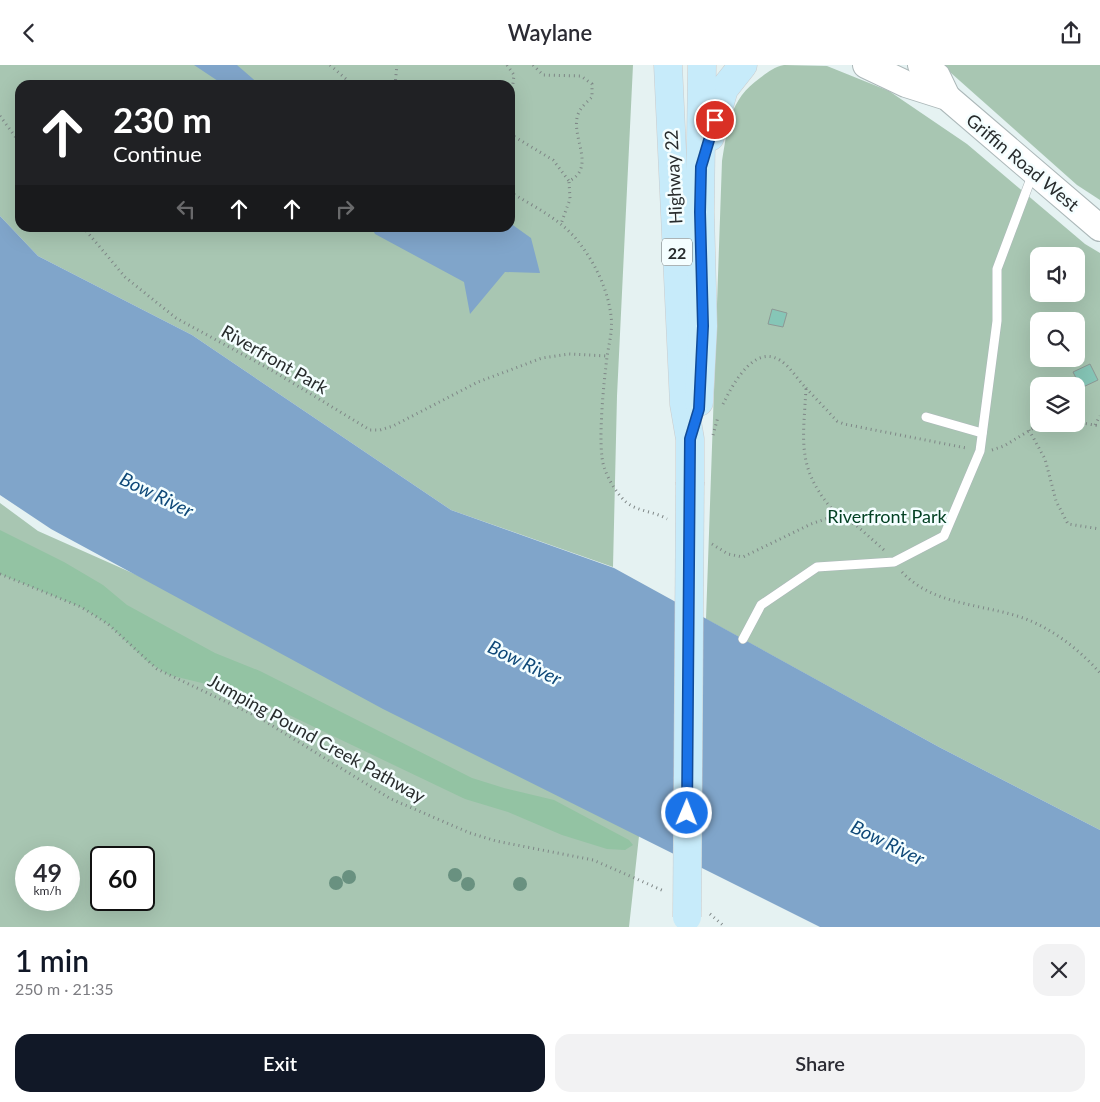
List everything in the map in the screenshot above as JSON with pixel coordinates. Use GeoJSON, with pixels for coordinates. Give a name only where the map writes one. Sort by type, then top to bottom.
{"type":"FeatureCollection","features":[{"type":"Feature","properties":{"kind":"main road","name":"Highway 22"},"geometry":{"type":"LineString","coordinates":[[668,65],[684,403],[701,440]]}},
{"type":"Feature","properties":{"kind":"main road","name":"Highway 22"},"geometry":{"type":"LineString","coordinates":[[687,922],[690,482],[701,440],[699,409],[703,326],[700,212],[702,65]]}},
{"type":"Feature","properties":{"kind":"main road"},"geometry":{"type":"LineString","coordinates":[[701,167],[724,89],[743,65]]}},
{"type":"Feature","properties":{"kind":"main road","name":"Griffin Road West"},"geometry":{"type":"LineString","coordinates":[[866,65],[906,84],[947,97],[1100,227]]}},
{"type":"Feature","properties":{"kind":"main road","name":"Griffin Road West"},"geometry":{"type":"LineString","coordinates":[[921,65],[937,76],[947,97]]}},
{"type":"Feature","properties":{"kind":"lane"},"geometry":{"type":"LineString","coordinates":[[743,639],[761,605],[817,567],[894,562],[944,536],[980,451],[997,321],[997,269],[1034,171]]}},
{"type":"Feature","properties":{"kind":"lane"},"geometry":{"type":"LineString","coordinates":[[926,417],[982,433]]}},
{"type":"Feature","properties":{"kind":"path"},"geometry":{"type":"LineString","coordinates":[[330,65],[347,80]]}},
{"type":"Feature","properties":{"kind":"path"},"geometry":{"type":"LineString","coordinates":[[396,80],[397,65]]}},
{"type":"Feature","properties":{"kind":"path"},"geometry":{"type":"LineString","coordinates":[[508,65],[514,75],[513,80]]}},
{"type":"Feature","properties":{"kind":"path"},"geometry":{"type":"LineString","coordinates":[[533,65],[542,75],[582,76],[592,84],[592,97],[579,112],[577,128],[582,167],[578,177],[569,181]]}},
{"type":"Feature","properties":{"kind":"path"},"geometry":{"type":"LineString","coordinates":[[0,116],[15,136]]}},
{"type":"Feature","properties":{"kind":"path"},"geometry":{"type":"LineString","coordinates":[[515,137],[553,160],[569,181],[570,199],[561,224]]}},
{"type":"Feature","properties":{"kind":"path"},"geometry":{"type":"LineString","coordinates":[[515,195],[561,224],[577,241],[592,263],[607,297],[612,326],[608,356],[602,453],[603,465],[610,480],[627,502],[641,511],[663,517],[674,523]]}},
{"type":"Feature","properties":{"kind":"path","name":"Riverfront Park"},"geometry":{"type":"LineString","coordinates":[[87,232],[125,277],[176,318],[273,371],[370,430],[380,430],[410,419],[478,383],[555,355],[608,356]]}},
{"type":"Feature","properties":{"kind":"path"},"geometry":{"type":"LineString","coordinates":[[721,407],[744,368],[762,357],[772,357],[785,363],[837,421],[844,424],[980,451],[1004,446],[1029,430],[1045,459],[1056,501],[1068,524],[1100,529]]}},
{"type":"Feature","properties":{"kind":"path"},"geometry":{"type":"LineString","coordinates":[[806,388],[803,453],[807,471],[815,488],[837,515],[856,525],[877,542],[914,582],[948,599],[1026,619],[1049,630],[1068,643],[1100,673]]}},
{"type":"Feature","properties":{"kind":"path"},"geometry":{"type":"LineString","coordinates":[[701,440],[718,416]]}},
{"type":"Feature","properties":{"kind":"path"},"geometry":{"type":"LineString","coordinates":[[1085,424],[1098,426],[1100,416]]}},
{"type":"Feature","properties":{"kind":"path"},"geometry":{"type":"LineString","coordinates":[[705,540],[728,553],[743,557],[811,524],[837,515]]}},
{"type":"Feature","properties":{"kind":"path","name":"Jumping Pound Creek Pathway"},"geometry":{"type":"LineString","coordinates":[[0,574],[81,607],[108,624],[157,669],[258,717],[391,799],[470,833],[496,841],[593,860],[643,880]]}},
{"type":"Feature","properties":{"kind":"green space"},"geometry":{"type":"Polygon","coordinates":[[[0,65],[633,65],[617,396],[613,567],[451,510],[192,335],[38,256],[15,232],[515,232],[515,80],[15,80],[15,232],[0,216],[0,65]]]}},
{"type":"Feature","properties":{"kind":"green space","name":"Riverfront Park"},"geometry":{"type":"Polygon","coordinates":[[[784,65],[827,66],[889,91],[967,144],[1085,244],[1100,253],[1100,830],[939,747],[706,619],[722,161],[728,125],[736,105],[750,86],[774,68],[784,65]]]}},
{"type":"Feature","properties":{"kind":"green space"},"geometry":{"type":"Polygon","coordinates":[[[942,65],[1100,65],[1100,200],[1077,185],[942,65]]]}},
{"type":"Feature","properties":{"kind":"green space"},"geometry":{"type":"Polygon","coordinates":[[[0,503],[38,531],[310,652],[640,827],[629,927],[0,927],[0,503]]]}},
{"type":"Feature","properties":{"kind":"green space"},"geometry":{"type":"Polygon","coordinates":[[[0,530],[64,562],[103,585],[127,605],[215,653],[260,671],[472,778],[554,800],[629,840],[633,845],[625,850],[607,849],[562,835],[508,812],[465,799],[243,693],[169,675],[148,662],[108,624],[81,607],[0,574],[0,530]]]}},
{"type":"Feature","properties":{"kind":"water"},"geometry":{"type":"Polygon","coordinates":[[[194,65],[237,65],[254,80],[216,80],[194,65]]]}},
{"type":"Feature","properties":{"kind":"water","name":"Bow River"},"geometry":{"type":"Polygon","coordinates":[[[0,216],[38,256],[192,335],[451,510],[614,568],[939,747],[1100,830],[1100,927],[820,927],[383,709],[51,529],[0,495],[0,216]]]}},
{"type":"Feature","properties":{"kind":"water"},"geometry":{"type":"Polygon","coordinates":[[[515,227],[531,238],[540,273],[505,272],[470,314],[464,282],[374,232],[515,232],[515,227]]]}},
{"type":"Feature","properties":{"kind":"building"},"geometry":{"type":"Polygon","coordinates":[[[772,309],[787,313],[783,327],[768,324],[772,309]]]}},
{"type":"Feature","properties":{"kind":"building"},"geometry":{"type":"Polygon","coordinates":[[[1090,364],[1098,380],[1085,386],[1085,377],[1076,377],[1073,372],[1090,364]]]}},
{"type":"Feature","properties":{"kind":"route"},"geometry":{"type":"LineString","coordinates":[[687,813],[690,439],[699,409],[703,326],[700,212],[701,167],[715,120]]}}]}
